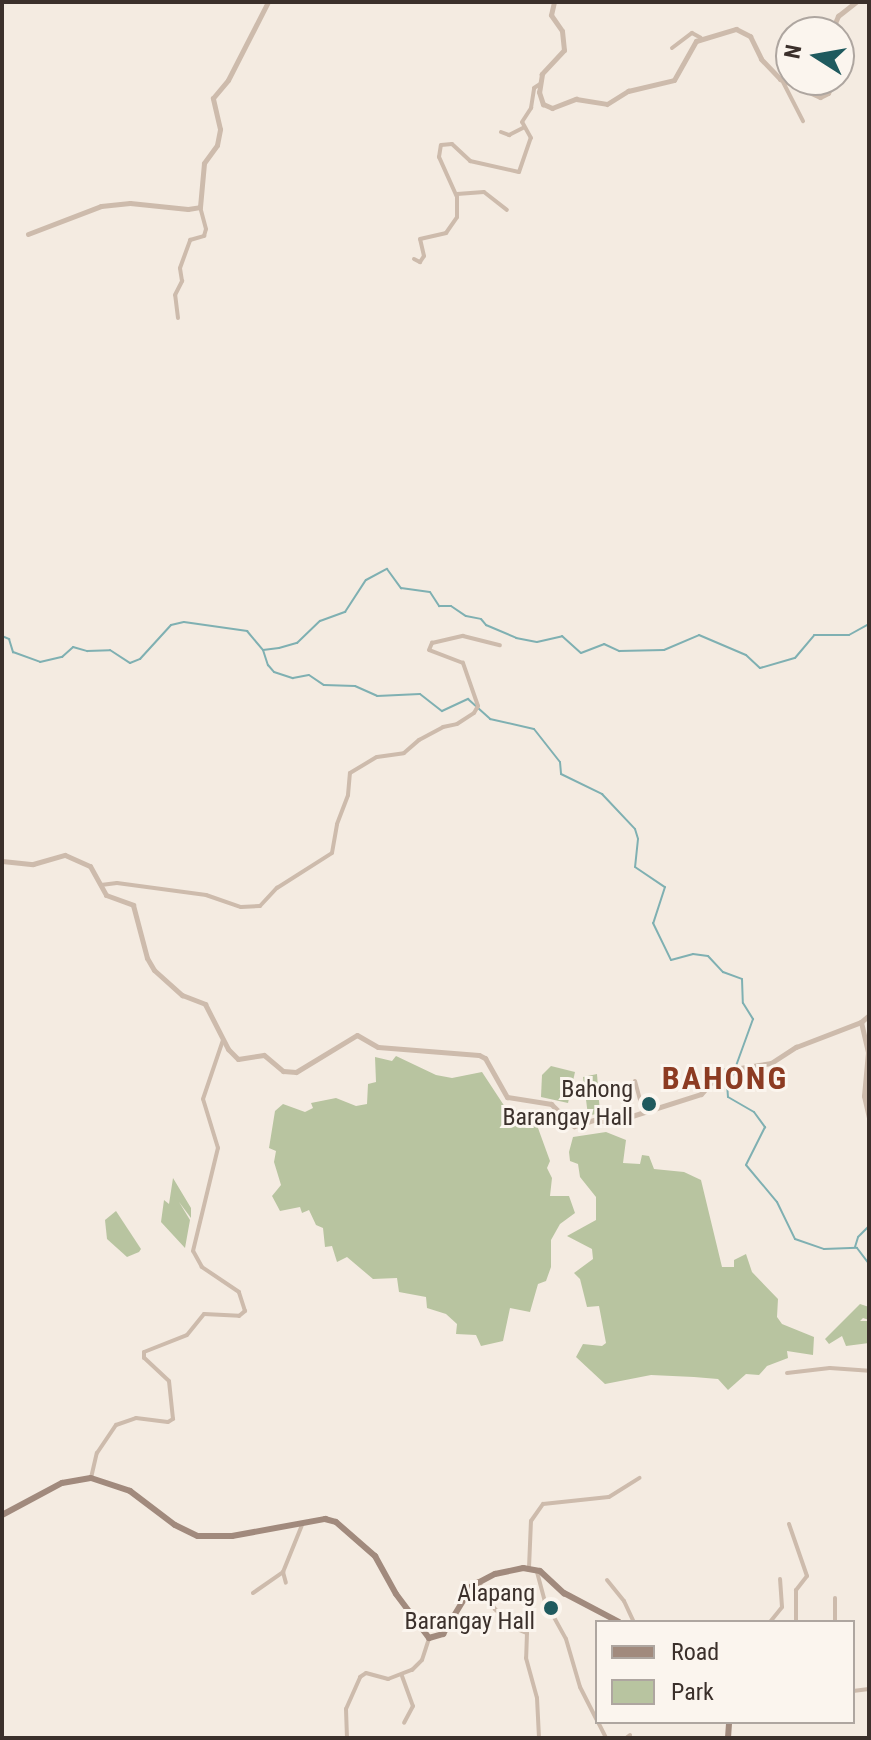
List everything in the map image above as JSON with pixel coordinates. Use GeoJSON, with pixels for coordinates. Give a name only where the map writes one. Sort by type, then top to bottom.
{"type":"FeatureCollection","features":[{"type":"Feature","properties":{"kind":"main road"},"geometry":{"type":"LineString","coordinates":[[2,1515],[62,1483],[91,1478],[130,1491],[175,1525],[198,1536],[232,1536],[325,1519],[340,1524],[375,1556],[402,1603],[429,1638],[443,1634],[467,1591],[478,1581],[502,1571],[532,1569],[564,1593],[615,1620]]}},
{"type":"Feature","properties":{"kind":"street"},"geometry":{"type":"LineString","coordinates":[[178,318],[175,295],[182,281],[180,268],[190,240],[204,236],[206,229],[200,207],[204,163],[217,145],[220,129],[213,98],[228,80],[268,2]]}},
{"type":"Feature","properties":{"kind":"street"},"geometry":{"type":"LineString","coordinates":[[554,2],[551,15],[562,31],[564,50],[546,68],[540,84],[540,99],[552,108],[576,99],[596,105],[607,104],[628,91],[674,80],[701,38],[736,29],[745,31],[767,67],[775,74]]}},
{"type":"Feature","properties":{"kind":"street"},"geometry":{"type":"LineString","coordinates":[[838,16],[856,2]]}},
{"type":"Feature","properties":{"kind":"street"},"geometry":{"type":"LineString","coordinates":[[672,48],[692,33],[701,38]]}},
{"type":"Feature","properties":{"kind":"street"},"geometry":{"type":"LineString","coordinates":[[414,259],[420,262],[424,256],[420,239],[450,231],[457,217],[457,194],[439,157],[441,145],[452,144],[470,161],[517,173],[531,138],[522,122],[531,108],[534,88],[540,84]]}},
{"type":"Feature","properties":{"kind":"street"},"geometry":{"type":"LineString","coordinates":[[790,96],[803,121]]}},
{"type":"Feature","properties":{"kind":"street"},"geometry":{"type":"LineString","coordinates":[[501,132],[509,135],[523,128]]}},
{"type":"Feature","properties":{"kind":"street"},"geometry":{"type":"LineString","coordinates":[[457,194],[484,192],[507,210]]}},
{"type":"Feature","properties":{"kind":"street"},"geometry":{"type":"LineString","coordinates":[[28,234],[101,206],[130,203],[188,209],[200,207]]}},
{"type":"Feature","properties":{"kind":"street"},"geometry":{"type":"LineString","coordinates":[[101,885],[117,883],[206,895],[241,907],[263,904],[277,888],[332,853],[337,824],[348,795],[350,773],[377,757],[404,753],[419,740],[474,713],[478,706],[463,663],[429,650],[432,643],[463,636],[500,645]]}},
{"type":"Feature","properties":{"kind":"street"},"geometry":{"type":"LineString","coordinates":[[2,861],[28,864],[58,855],[70,856],[90,866],[107,896],[133,905],[147,958],[154,970],[182,995],[205,1004],[223,1040],[238,1059],[267,1056],[287,1073],[310,1066],[354,1035],[378,1047],[473,1054],[485,1058],[507,1097],[551,1104],[570,1125],[613,1122],[701,1094],[721,1071],[777,1060],[829,1032],[861,1022],[869,1015]]}},
{"type":"Feature","properties":{"kind":"street"},"geometry":{"type":"LineString","coordinates":[[861,1022],[868,1052],[864,1090],[869,1118]]}},
{"type":"Feature","properties":{"kind":"street"},"geometry":{"type":"LineString","coordinates":[[91,1478],[97,1453],[116,1425],[136,1418],[168,1422],[173,1419],[169,1381],[144,1358],[144,1352],[187,1335],[204,1314],[239,1316],[245,1311],[239,1292],[202,1267],[193,1251],[218,1148],[203,1099],[223,1040]]}},
{"type":"Feature","properties":{"kind":"street"},"geometry":{"type":"LineString","coordinates":[[635,1081],[643,1111]]}},
{"type":"Feature","properties":{"kind":"street"},"geometry":{"type":"LineString","coordinates":[[787,1373],[830,1368],[869,1371]]}},
{"type":"Feature","properties":{"kind":"street"},"geometry":{"type":"LineString","coordinates":[[595,1715],[577,1682],[566,1639],[532,1569],[531,1521],[543,1504],[609,1497],[640,1478]]}},
{"type":"Feature","properties":{"kind":"street"},"geometry":{"type":"LineString","coordinates":[[789,1524],[807,1576],[796,1590],[796,1620]]}},
{"type":"Feature","properties":{"kind":"street"},"geometry":{"type":"LineString","coordinates":[[253,1593],[283,1572],[302,1525]]}},
{"type":"Feature","properties":{"kind":"street"},"geometry":{"type":"LineString","coordinates":[[283,1572],[286,1583]]}},
{"type":"Feature","properties":{"kind":"street"},"geometry":{"type":"LineString","coordinates":[[772,1620],[782,1607],[780,1579]]}},
{"type":"Feature","properties":{"kind":"street"},"geometry":{"type":"LineString","coordinates":[[607,1580],[624,1601],[633,1620]]}},
{"type":"Feature","properties":{"kind":"street"},"geometry":{"type":"LineString","coordinates":[[478,1581],[495,1609],[514,1628],[528,1636],[526,1658],[537,1698],[539,1738]]}},
{"type":"Feature","properties":{"kind":"street"},"geometry":{"type":"LineString","coordinates":[[835,1598],[835,1620]]}},
{"type":"Feature","properties":{"kind":"street"},"geometry":{"type":"LineString","coordinates":[[347,1738],[347,1705],[362,1674],[386,1679],[402,1676],[420,1664],[429,1638]]}},
{"type":"Feature","properties":{"kind":"street"},"geometry":{"type":"LineString","coordinates":[[402,1676],[413,1706],[404,1723]]}},
{"type":"Feature","properties":{"kind":"green space"},"geometry":{"type":"Polygon","coordinates":[[[396,1056],[436,1075],[452,1078],[482,1072],[505,1107],[543,1116],[538,1128],[550,1161],[547,1168],[552,1178],[550,1196],[569,1196],[575,1213],[560,1224],[551,1240],[551,1267],[546,1281],[538,1284],[530,1312],[510,1308],[503,1341],[481,1346],[476,1335],[456,1334],[457,1324],[446,1314],[427,1308],[426,1297],[399,1292],[397,1278],[373,1279],[347,1257],[337,1262],[332,1246],[325,1247],[323,1228],[316,1225],[309,1210],[302,1213],[300,1207],[280,1211],[272,1196],[281,1185],[274,1162],[276,1151],[269,1148],[275,1111],[283,1104],[305,1112],[313,1108],[311,1103],[336,1098],[356,1106],[367,1104],[368,1084],[376,1082],[375,1057],[392,1061],[396,1056]]]}},
{"type":"Feature","properties":{"kind":"green space"},"geometry":{"type":"Polygon","coordinates":[[[551,1066],[575,1072],[568,1103],[541,1097],[542,1075],[551,1066]]]}},
{"type":"Feature","properties":{"kind":"green space"},"geometry":{"type":"Polygon","coordinates":[[[597,1074],[600,1114],[588,1115],[583,1077],[597,1074]]]}},
{"type":"Feature","properties":{"kind":"green space"},"geometry":{"type":"Polygon","coordinates":[[[606,1132],[626,1140],[623,1163],[640,1164],[642,1155],[649,1156],[654,1169],[684,1172],[701,1180],[722,1267],[734,1267],[734,1260],[746,1254],[752,1272],[778,1299],[777,1317],[782,1324],[814,1337],[813,1355],[787,1351],[788,1358],[767,1366],[759,1375],[746,1374],[728,1390],[718,1379],[694,1377],[651,1375],[605,1384],[576,1357],[583,1344],[602,1346],[606,1343],[599,1306],[587,1307],[580,1279],[574,1273],[593,1259],[592,1249],[567,1236],[596,1220],[596,1197],[580,1177],[578,1164],[570,1161],[569,1152],[573,1137],[606,1132]]]}},
{"type":"Feature","properties":{"kind":"green space"},"geometry":{"type":"Polygon","coordinates":[[[173,1178],[191,1208],[191,1218],[179,1202],[190,1220],[185,1248],[161,1222],[164,1200],[169,1204],[173,1178]]]}},
{"type":"Feature","properties":{"kind":"green space"},"geometry":{"type":"Polygon","coordinates":[[[116,1211],[141,1249],[127,1257],[107,1239],[105,1220],[116,1211]]]}},
{"type":"Feature","properties":{"kind":"green space"},"geometry":{"type":"Polygon","coordinates":[[[860,1304],[869,1307],[869,1320],[863,1318],[860,1321],[869,1321],[869,1343],[846,1346],[842,1336],[829,1344],[825,1339],[860,1304]]]}},
{"type":"Feature","properties":{"kind":"waterway"},"geometry":{"type":"LineString","coordinates":[[2,636],[9,639],[13,652],[40,662],[62,657],[73,647],[87,651],[110,650],[130,663],[140,659],[171,625],[184,622],[247,631],[263,650],[279,648],[297,643],[320,621],[345,612],[366,580],[387,569],[401,588],[430,592],[439,606],[451,606],[516,638],[537,642],[562,636],[581,653],[604,644],[619,651],[664,650],[699,635],[746,655],[760,668],[795,658],[814,635],[849,635],[869,624]]}},
{"type":"Feature","properties":{"kind":"waterway"},"geometry":{"type":"LineString","coordinates":[[263,650],[274,672],[293,678],[309,675],[324,685],[355,686],[377,696],[420,694],[442,711],[468,699],[490,719],[534,729],[560,762],[561,774],[602,794],[635,829],[638,839],[635,867],[665,887],[653,923],[671,960],[693,954],[708,956],[723,972],[742,979],[743,1003],[753,1019],[736,1066]]}},
{"type":"Feature","properties":{"kind":"waterway"},"geometry":{"type":"LineString","coordinates":[[735,1072],[727,1083],[728,1097],[754,1112],[765,1127],[746,1165],[777,1202],[795,1239],[824,1249],[857,1248],[869,1264]]}},
{"type":"Feature","properties":{"kind":"waterway"},"geometry":{"type":"LineString","coordinates":[[855,1247],[858,1237],[869,1226]]}},
{"type":"Feature","properties":{"kind":"place","name":"Bahong Barangay Hall"},"geometry":{"type":"Point","coordinates":[649,1104]}},
{"type":"Feature","properties":{"kind":"place","name":"Alapang Barangay Hall"},"geometry":{"type":"Point","coordinates":[551,1608]}},
{"type":"Feature","properties":{"kind":"district","name":"BAHONG"},"geometry":{"type":"Point","coordinates":[725,1078]}}]}
